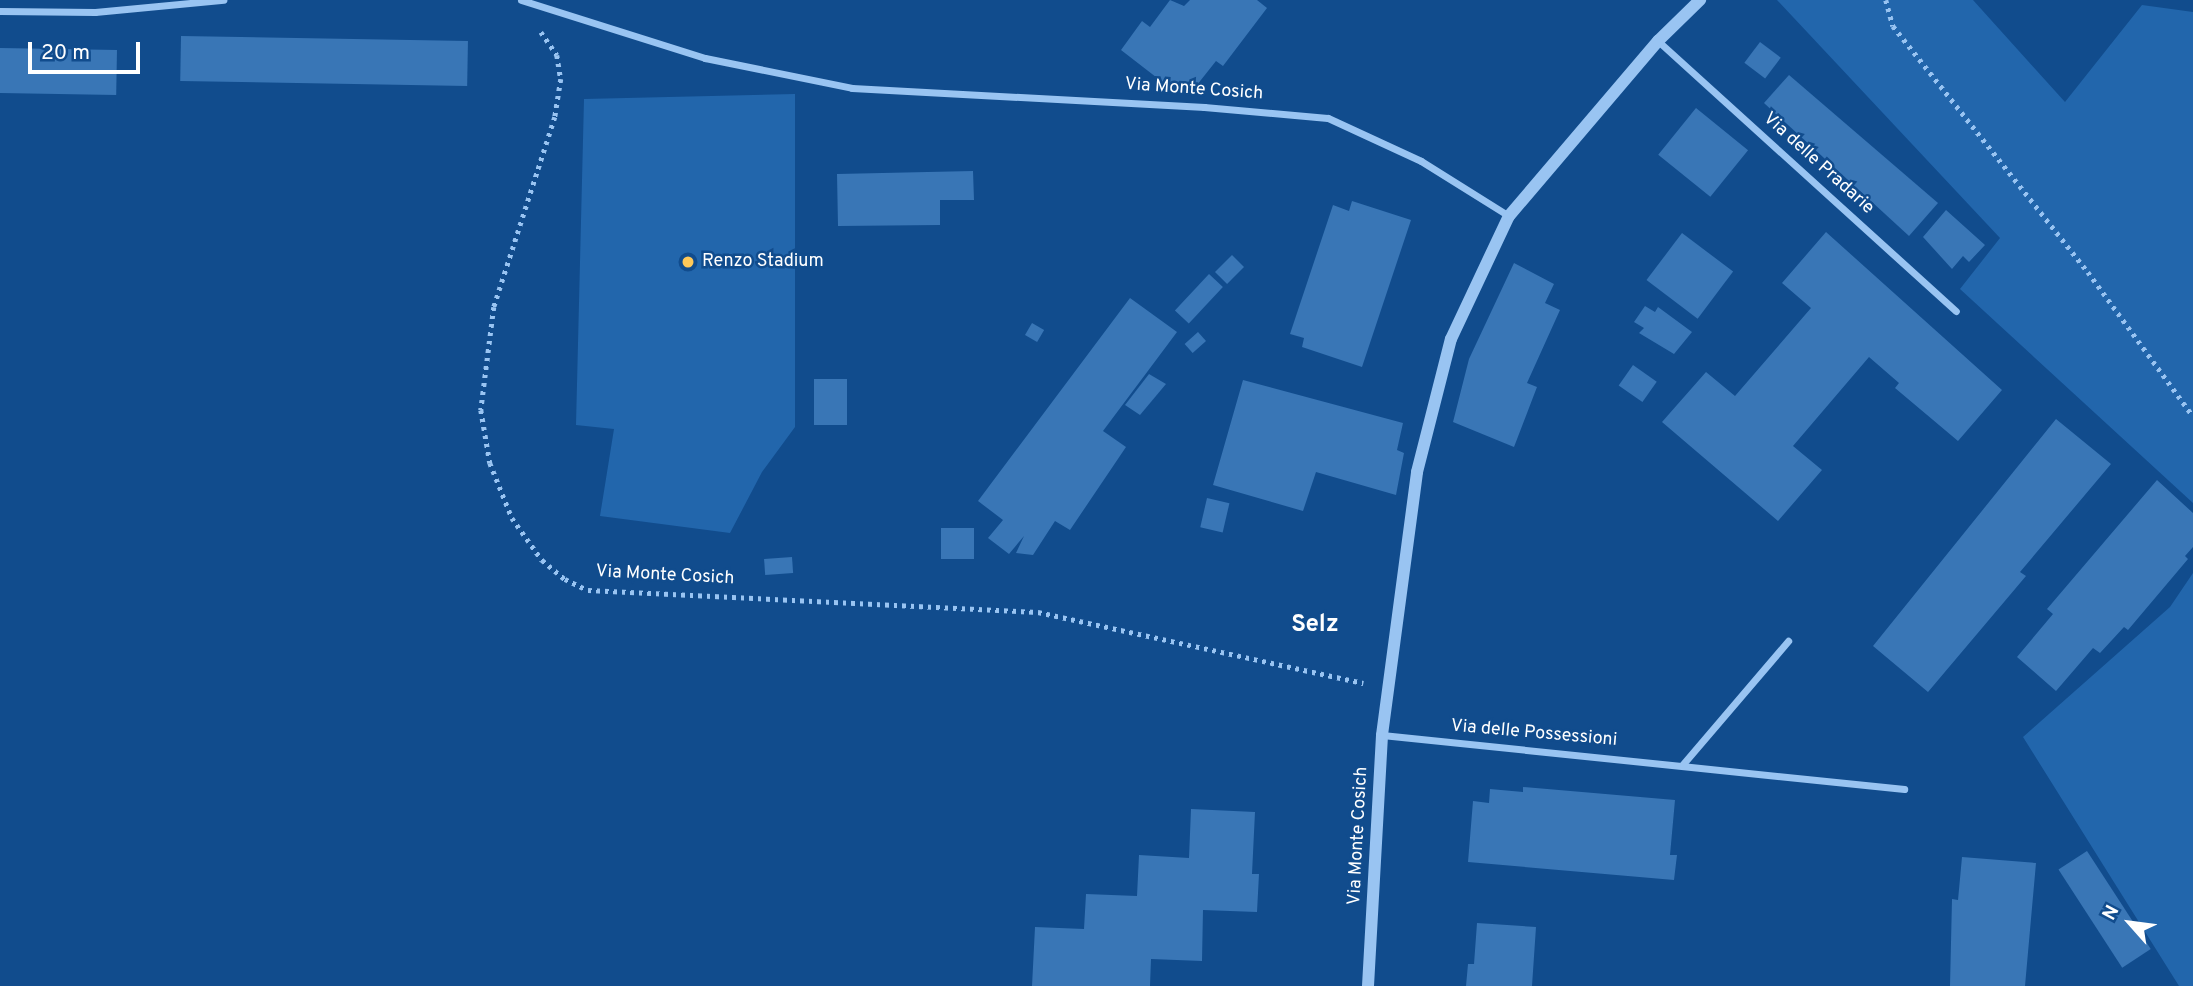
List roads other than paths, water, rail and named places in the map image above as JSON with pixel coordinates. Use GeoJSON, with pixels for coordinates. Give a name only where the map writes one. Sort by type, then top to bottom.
{"type":"FeatureCollection","features":[{"type":"Feature","properties":{"kind":"street"},"geometry":{"type":"LineString","coordinates":[[0,11],[95,12],[223,0]]}},
{"type":"Feature","properties":{"kind":"street","name":"Via Monte Cosich"},"geometry":{"type":"LineString","coordinates":[[521,0],[705,58],[852,89],[1205,107],[1328,118],[1421,161],[1509,216]]}},
{"type":"Feature","properties":{"kind":"street","name":"Via Monte Cosich"},"geometry":{"type":"LineString","coordinates":[[1368,986],[1382,735],[1388,688],[1417,472],[1451,339],[1509,216],[1658,41],[1700,0]]}},
{"type":"Feature","properties":{"kind":"street","name":"Via delle Pradarie"},"geometry":{"type":"LineString","coordinates":[[1658,41],[1956,311]]}},
{"type":"Feature","properties":{"kind":"street"},"geometry":{"type":"LineString","coordinates":[[1683,764],[1788,641]]}},
{"type":"Feature","properties":{"kind":"street","name":"Via delle Possessioni"},"geometry":{"type":"LineString","coordinates":[[1382,735],[1683,764],[1904,789]]}},
{"type":"Feature","properties":{"kind":"place","name":"Renzo Stadium"},"geometry":{"type":"Point","coordinates":[688,262]}},
{"type":"Feature","properties":{"kind":"district","name":"Selz"},"geometry":{"type":"Point","coordinates":[1315,626]}}]}
